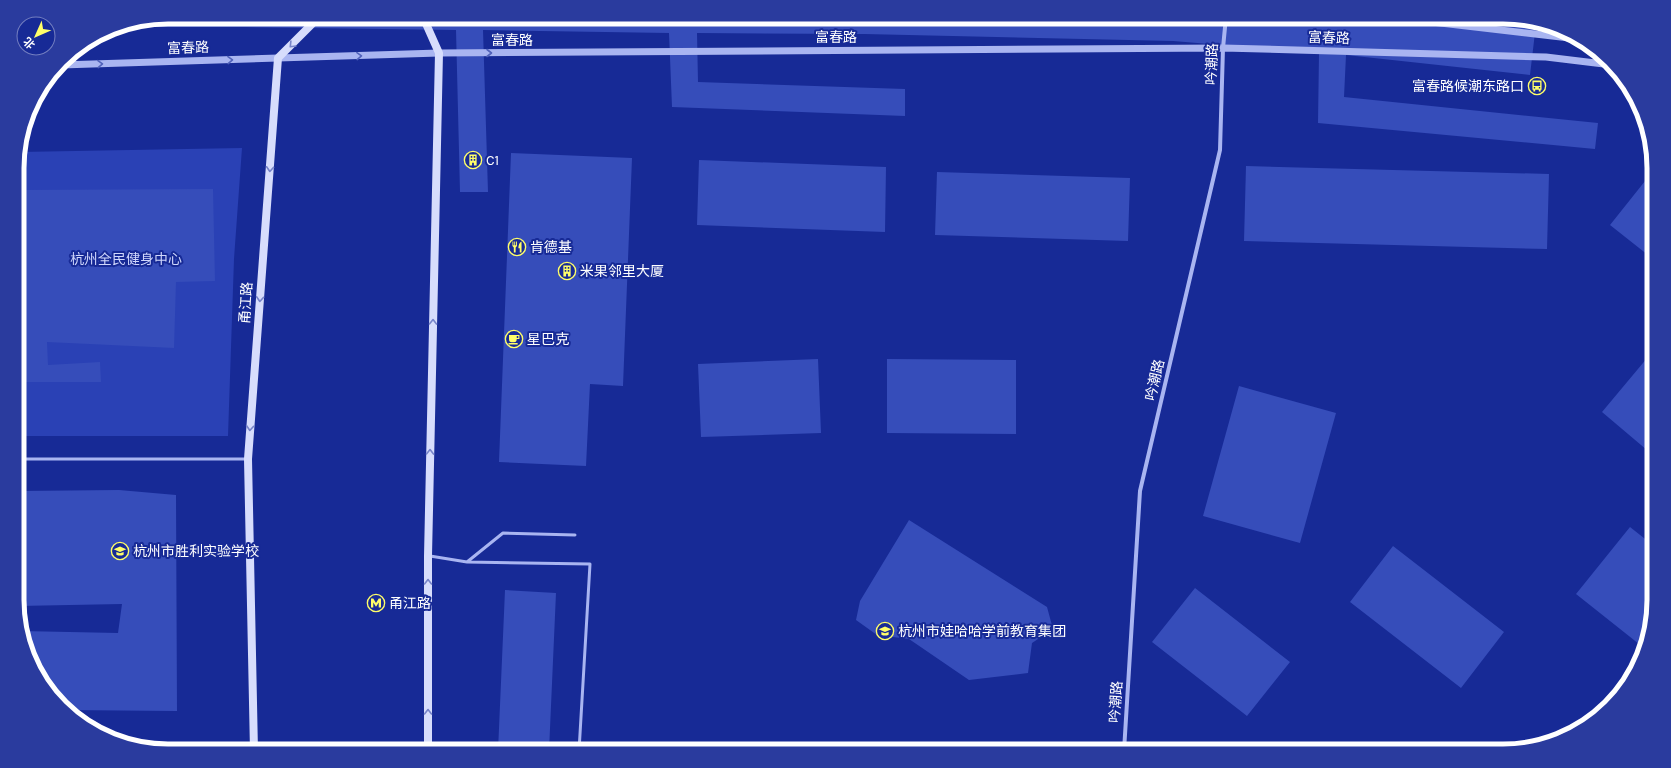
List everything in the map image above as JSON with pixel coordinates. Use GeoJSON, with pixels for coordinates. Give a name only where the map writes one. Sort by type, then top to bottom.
{"type":"FeatureCollection","features":[{"type":"Feature","properties":{"kind":"main road"},"geometry":{"type":"LineString","coordinates":[[278,58],[312,24]]}},
{"type":"Feature","properties":{"kind":"main road"},"geometry":{"type":"LineString","coordinates":[[426,24],[439,53],[428,556],[428,744]]}},
{"type":"Feature","properties":{"kind":"main road","name":"甬江路"},"geometry":{"type":"LineString","coordinates":[[254,744],[248,459],[278,58]]}},
{"type":"Feature","properties":{"kind":"street","name":"吟潮路"},"geometry":{"type":"LineString","coordinates":[[1124,744],[1140,491],[1220,150],[1223,48],[1225,24]]}},
{"type":"Feature","properties":{"kind":"street"},"geometry":{"type":"LineString","coordinates":[[1452,24],[1560,36]]}},
{"type":"Feature","properties":{"kind":"street","name":"富春路"},"geometry":{"type":"LineString","coordinates":[[67,65],[439,53],[1223,48],[1546,57],[1602,64]]}},
{"type":"Feature","properties":{"kind":"lane"},"geometry":{"type":"LineString","coordinates":[[24,459],[248,459]]}},
{"type":"Feature","properties":{"kind":"lane"},"geometry":{"type":"LineString","coordinates":[[467,562],[503,533],[575,535]]}},
{"type":"Feature","properties":{"kind":"lane"},"geometry":{"type":"LineString","coordinates":[[428,556],[467,562],[590,564],[579,744]]}},
{"type":"Feature","properties":{"kind":"green space","name":"杭州全民健身中心"},"geometry":{"type":"Polygon","coordinates":[[[242,148],[234,259],[228,436],[24,436],[25,152],[242,148]]]}},
{"type":"Feature","properties":{"kind":"building"},"geometry":{"type":"Polygon","coordinates":[[[159,24],[1512,24],[1536,28],[1530,75],[1346,55],[1344,97],[1598,123],[1595,149],[1318,123],[1319,53],[1173,41],[864,34],[697,33],[698,82],[905,89],[905,116],[672,107],[669,33],[483,30],[488,192],[460,192],[456,30],[140,27],[159,24]]]}},
{"type":"Feature","properties":{"kind":"building","name":"米果邻里大厦"},"geometry":{"type":"Polygon","coordinates":[[[511,153],[632,158],[623,386],[590,384],[586,466],[499,462],[511,153]]]}},
{"type":"Feature","properties":{"kind":"building"},"geometry":{"type":"Polygon","coordinates":[[[699,160],[886,167],[885,232],[697,225],[699,160]]]}},
{"type":"Feature","properties":{"kind":"building"},"geometry":{"type":"Polygon","coordinates":[[[1246,166],[1549,174],[1547,249],[1244,241],[1246,166]]]}},
{"type":"Feature","properties":{"kind":"building"},"geometry":{"type":"Polygon","coordinates":[[[937,172],[1130,178],[1128,241],[935,235],[937,172]]]}},
{"type":"Feature","properties":{"kind":"building"},"geometry":{"type":"Polygon","coordinates":[[[1647,179],[1647,254],[1610,225],[1647,179]]]}},
{"type":"Feature","properties":{"kind":"building"},"geometry":{"type":"Polygon","coordinates":[[[213,189],[215,281],[176,282],[174,348],[47,342],[48,365],[100,362],[101,382],[24,382],[24,190],[213,189]]]}},
{"type":"Feature","properties":{"kind":"building"},"geometry":{"type":"Polygon","coordinates":[[[1647,358],[1647,450],[1602,412],[1647,358]]]}},
{"type":"Feature","properties":{"kind":"building"},"geometry":{"type":"Polygon","coordinates":[[[818,359],[821,433],[701,437],[698,364],[818,359]]]}},
{"type":"Feature","properties":{"kind":"building"},"geometry":{"type":"Polygon","coordinates":[[[887,359],[1016,360],[1016,434],[887,433],[887,359]]]}},
{"type":"Feature","properties":{"kind":"building"},"geometry":{"type":"Polygon","coordinates":[[[1239,386],[1336,413],[1300,543],[1203,516],[1239,386]]]}},
{"type":"Feature","properties":{"kind":"building"},"geometry":{"type":"Polygon","coordinates":[[[119,490],[176,495],[177,711],[75,710],[66,702],[48,680],[35,655],[28,631],[118,633],[122,604],[24,606],[24,491],[119,490]]]}},
{"type":"Feature","properties":{"kind":"building"},"geometry":{"type":"Polygon","coordinates":[[[909,520],[1047,607],[1053,629],[1032,643],[1028,673],[969,680],[909,639],[877,635],[856,620],[860,601],[909,520]]]}},
{"type":"Feature","properties":{"kind":"building"},"geometry":{"type":"Polygon","coordinates":[[[1630,527],[1647,540],[1647,609],[1640,644],[1576,594],[1630,527]]]}},
{"type":"Feature","properties":{"kind":"building"},"geometry":{"type":"Polygon","coordinates":[[[1393,546],[1504,632],[1461,688],[1350,602],[1393,546]]]}},
{"type":"Feature","properties":{"kind":"building"},"geometry":{"type":"Polygon","coordinates":[[[1195,588],[1290,662],[1247,716],[1152,642],[1195,588]]]}},
{"type":"Feature","properties":{"kind":"building"},"geometry":{"type":"Polygon","coordinates":[[[505,590],[556,593],[549,744],[498,744],[505,590]]]}},
{"type":"Feature","properties":{"kind":"place","name":"富春路候潮东路口"},"geometry":{"type":"Point","coordinates":[1537,86]}},
{"type":"Feature","properties":{"kind":"place","name":"C1"},"geometry":{"type":"Point","coordinates":[473,160]}},
{"type":"Feature","properties":{"kind":"place","name":"肯德基"},"geometry":{"type":"Point","coordinates":[517,247]}},
{"type":"Feature","properties":{"kind":"place","name":"米果邻里大厦"},"geometry":{"type":"Point","coordinates":[567,271]}},
{"type":"Feature","properties":{"kind":"place","name":"星巴克"},"geometry":{"type":"Point","coordinates":[514,339]}},
{"type":"Feature","properties":{"kind":"place","name":"杭州市胜利实验学校"},"geometry":{"type":"Point","coordinates":[120,551]}},
{"type":"Feature","properties":{"kind":"place","name":"甬江路"},"geometry":{"type":"Point","coordinates":[376,603]}},
{"type":"Feature","properties":{"kind":"place","name":"杭州市娃哈哈学前教育集团"},"geometry":{"type":"Point","coordinates":[885,631]}}]}
